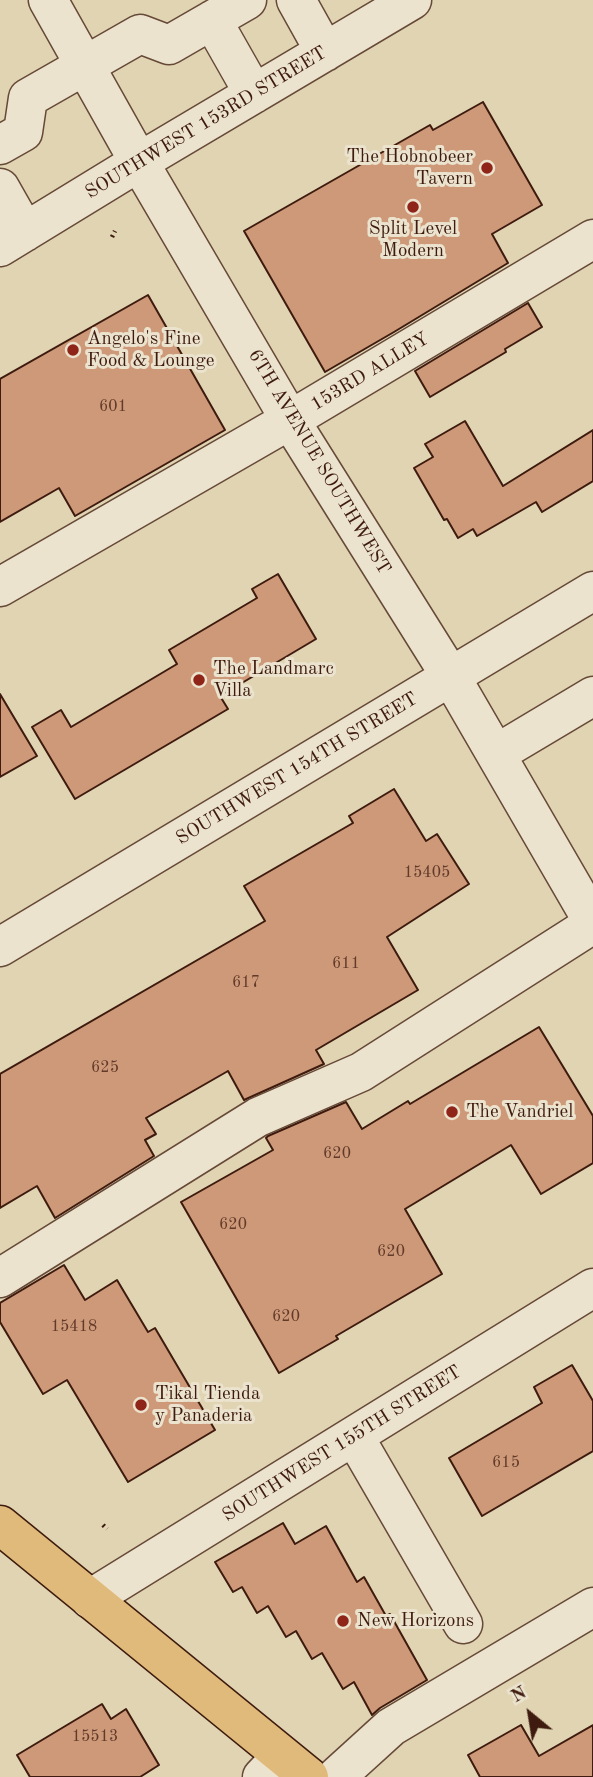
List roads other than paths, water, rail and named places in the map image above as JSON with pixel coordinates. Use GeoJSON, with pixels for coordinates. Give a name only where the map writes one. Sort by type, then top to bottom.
{"type":"FeatureCollection","features":[{"type":"Feature","properties":{"kind":"main road"},"geometry":{"type":"LineString","coordinates":[[0,1525],[90,1599],[285,1770]]}},
{"type":"Feature","properties":{"kind":"street","name":"6TH AVENUE SOUTHWEST"},"geometry":{"type":"LineString","coordinates":[[48,0],[290,420],[451,677],[593,923]]}},
{"type":"Feature","properties":{"kind":"street"},"geometry":{"type":"LineString","coordinates":[[0,145],[23,132],[28,98],[140,34],[169,45],[247,0]]}},
{"type":"Feature","properties":{"kind":"street"},"geometry":{"type":"LineString","coordinates":[[296,0],[326,52]]}},
{"type":"Feature","properties":{"kind":"street","name":"SOUTHWEST 153RD STREET"},"geometry":{"type":"LineString","coordinates":[[13,240],[326,52],[398,4]]}},
{"type":"Feature","properties":{"kind":"street"},"geometry":{"type":"LineString","coordinates":[[212,20],[254,94]]}},
{"type":"Feature","properties":{"kind":"street"},"geometry":{"type":"LineString","coordinates":[[0,188],[13,240]]}},
{"type":"Feature","properties":{"kind":"street","name":"153RD ALLEY"},"geometry":{"type":"LineString","coordinates":[[0,587],[290,420],[593,239]]}},
{"type":"Feature","properties":{"kind":"street","name":"SOUTHWEST 154TH STREET"},"geometry":{"type":"LineString","coordinates":[[0,947],[593,591]]}},
{"type":"Feature","properties":{"kind":"street"},"geometry":{"type":"LineString","coordinates":[[496,754],[593,696]]}},
{"type":"Feature","properties":{"kind":"street"},"geometry":{"type":"LineString","coordinates":[[0,1278],[258,1117],[361,1072],[593,923]]}},
{"type":"Feature","properties":{"kind":"street","name":"SOUTHWEST 155TH STREET"},"geometry":{"type":"LineString","coordinates":[[90,1599],[593,1288]]}},
{"type":"Feature","properties":{"kind":"street"},"geometry":{"type":"LineString","coordinates":[[354,1436],[463,1624]]}},
{"type":"Feature","properties":{"kind":"street"},"geometry":{"type":"LineString","coordinates":[[335,1777],[391,1727],[593,1607]]}},
{"type":"Feature","properties":{"kind":"place","name":"The Hobnobeer Tavern"},"geometry":{"type":"Point","coordinates":[487,168]}},
{"type":"Feature","properties":{"kind":"place","name":"Split Level Modern"},"geometry":{"type":"Point","coordinates":[413,207]}},
{"type":"Feature","properties":{"kind":"place","name":"Angelo's Fine Food & Lounge"},"geometry":{"type":"Point","coordinates":[73,350]}},
{"type":"Feature","properties":{"kind":"place","name":"The Landmarc Villa"},"geometry":{"type":"Point","coordinates":[199,680]}},
{"type":"Feature","properties":{"kind":"place","name":"The Vandriel"},"geometry":{"type":"Point","coordinates":[452,1112]}},
{"type":"Feature","properties":{"kind":"place","name":"Tikal Tienda y Panaderia"},"geometry":{"type":"Point","coordinates":[141,1405]}},
{"type":"Feature","properties":{"kind":"place","name":"New Horizons"},"geometry":{"type":"Point","coordinates":[343,1621]}}]}
